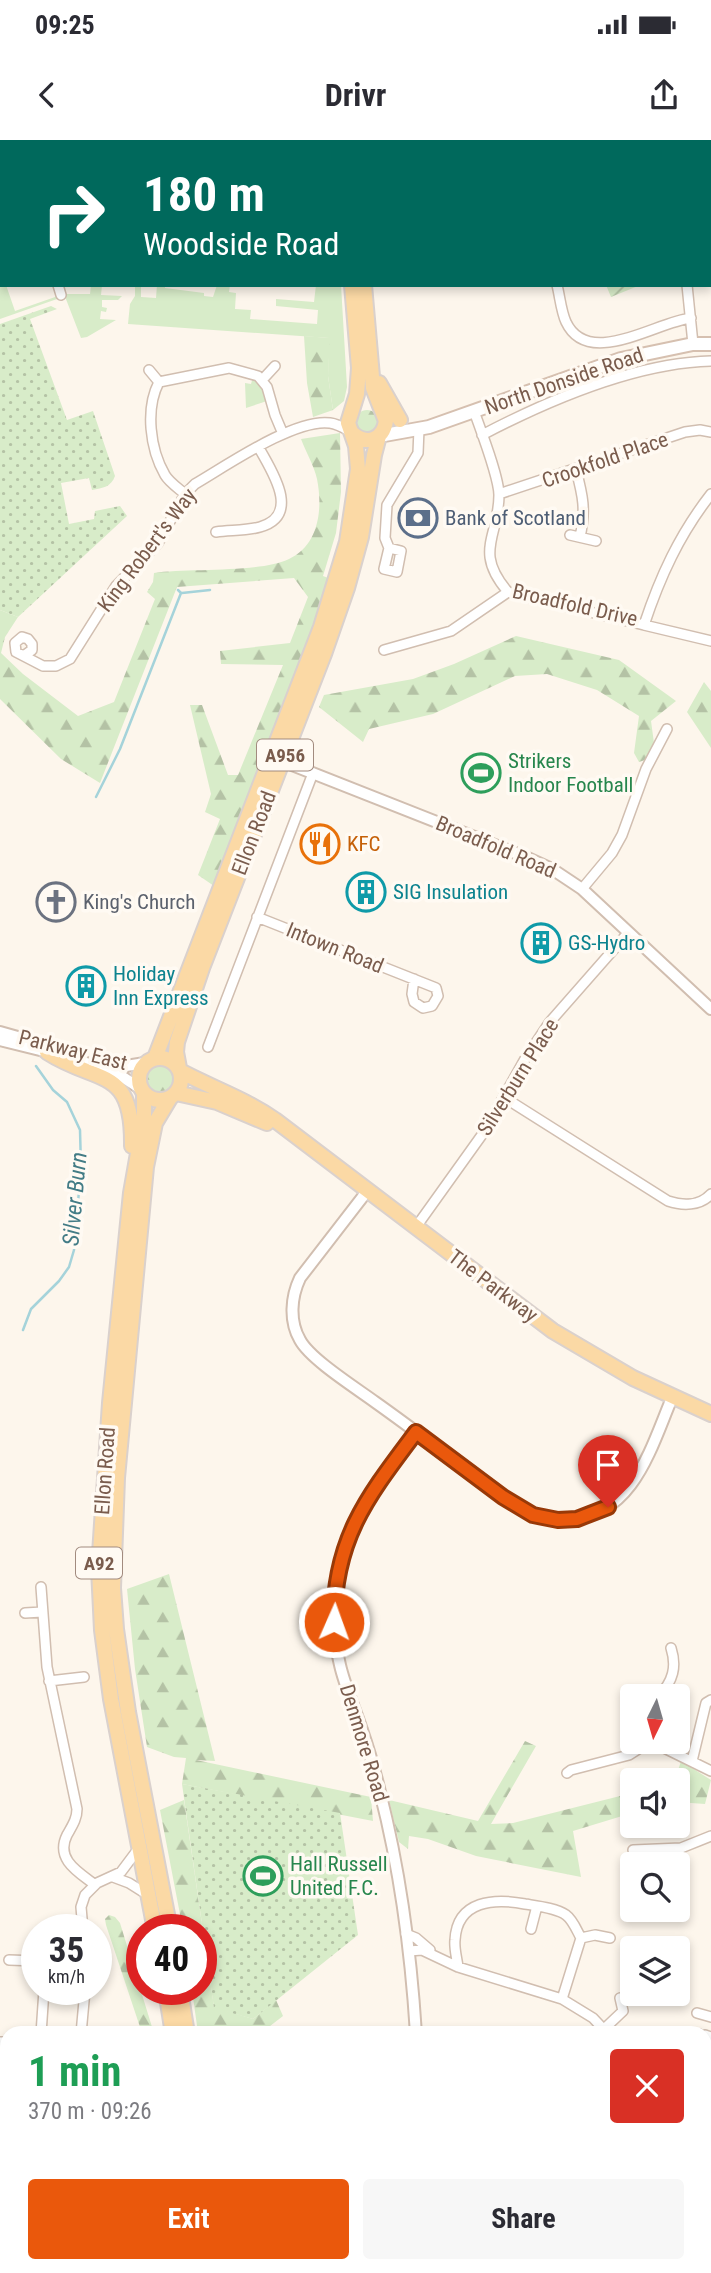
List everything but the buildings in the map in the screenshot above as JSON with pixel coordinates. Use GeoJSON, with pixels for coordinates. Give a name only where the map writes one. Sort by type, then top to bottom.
{"type":"FeatureCollection","features":[{"type":"Feature","properties":{"kind":"main road","name":"A956"},"geometry":{"type":"LineString","coordinates":[[352,287],[359,368],[358,394],[348,423],[352,433]]}},
{"type":"Feature","properties":{"kind":"main road","name":"A956"},"geometry":{"type":"LineString","coordinates":[[365,287],[373,388],[386,421],[380,436]]}},
{"type":"Feature","properties":{"kind":"main road"},"geometry":{"type":"LineString","coordinates":[[367,306],[375,329],[381,388],[400,420]]}},
{"type":"Feature","properties":{"kind":"main road","name":"North Donside Road"},"geometry":{"type":"LineString","coordinates":[[380,436],[419,429],[621,359],[692,344],[711,344]]}},
{"type":"Feature","properties":{"kind":"main road"},"geometry":{"type":"LineString","coordinates":[[352,410],[365,402],[380,407],[419,429]]}},
{"type":"Feature","properties":{"kind":"main road"},"geometry":{"type":"LineString","coordinates":[[352,433],[365,440],[380,436]]}},
{"type":"Feature","properties":{"kind":"main road","name":"Ellon Road"},"geometry":{"type":"LineString","coordinates":[[150,1061],[320,628],[347,542],[356,490],[357,456],[352,433]]}},
{"type":"Feature","properties":{"kind":"main road","name":"Ellon Road"},"geometry":{"type":"LineString","coordinates":[[179,1070],[176,1052],[181,1027],[347,588],[361,537],[374,455],[380,436]]}},
{"type":"Feature","properties":{"kind":"main road"},"geometry":{"type":"LineString","coordinates":[[47,1052],[105,1077],[117,1085],[124,1095],[131,1117],[131,1193]]}},
{"type":"Feature","properties":{"kind":"main road"},"geometry":{"type":"LineString","coordinates":[[150,1061],[166,1058],[179,1070]]}},
{"type":"Feature","properties":{"kind":"main road","name":"A92"},"geometry":{"type":"LineString","coordinates":[[142,1091],[139,1075],[150,1061]]}},
{"type":"Feature","properties":{"kind":"main road","name":"A92"},"geometry":{"type":"LineString","coordinates":[[173,1096],[181,1083],[179,1070]]}},
{"type":"Feature","properties":{"kind":"main road","name":"The Parkway"},"geometry":{"type":"LineString","coordinates":[[179,1070],[255,1107],[553,1331],[672,1398],[711,1414]]}},
{"type":"Feature","properties":{"kind":"main road"},"geometry":{"type":"LineString","coordinates":[[142,1091],[156,1100],[173,1096]]}},
{"type":"Feature","properties":{"kind":"main road","name":"Ellon Road"},"geometry":{"type":"LineString","coordinates":[[142,1091],[144,1119],[131,1193],[110,1403],[99,1569],[102,1630],[111,1699],[152,1914]]}},
{"type":"Feature","properties":{"kind":"main road","name":"Ellon Road"},"geometry":{"type":"LineString","coordinates":[[167,1914],[121,1668],[113,1588],[113,1551],[117,1478],[145,1178],[155,1123],[173,1096]]}},
{"type":"Feature","properties":{"kind":"main road","name":"The Parkway"},"geometry":{"type":"LineString","coordinates":[[173,1096],[217,1102],[291,1133]]}},
{"type":"Feature","properties":{"kind":"main road"},"geometry":{"type":"LineString","coordinates":[[168,2005],[172,2026]]}},
{"type":"Feature","properties":{"kind":"main road"},"geometry":{"type":"LineString","coordinates":[[182,2005],[186,2026]]}},
{"type":"Feature","properties":{"kind":"street"},"geometry":{"type":"LineString","coordinates":[[556,287],[565,321],[572,333],[591,343],[622,340],[668,322],[691,318]]}},
{"type":"Feature","properties":{"kind":"street"},"geometry":{"type":"LineString","coordinates":[[687,287],[692,344]]}},
{"type":"Feature","properties":{"kind":"street","name":"North Donside Road"},"geometry":{"type":"LineString","coordinates":[[482,435],[532,409],[619,378],[711,361]]}},
{"type":"Feature","properties":{"kind":"street"},"geometry":{"type":"LineString","coordinates":[[263,379],[275,366]]}},
{"type":"Feature","properties":{"kind":"street"},"geometry":{"type":"LineString","coordinates":[[159,382],[229,368],[252,373],[263,379],[283,433]]}},
{"type":"Feature","properties":{"kind":"street"},"geometry":{"type":"LineString","coordinates":[[149,370],[159,382]]}},
{"type":"Feature","properties":{"kind":"street"},"geometry":{"type":"LineString","coordinates":[[159,382],[150,410],[155,444],[165,475],[185,494]]}},
{"type":"Feature","properties":{"kind":"street","name":"King Robert's Way"},"geometry":{"type":"LineString","coordinates":[[25,655],[37,664],[49,667],[63,664],[70,659],[121,579],[158,543],[185,494],[195,484],[283,433],[310,424],[326,423],[352,410]]}},
{"type":"Feature","properties":{"kind":"street","name":"Broadfold Drive"},"geometry":{"type":"LineString","coordinates":[[474,411],[499,494],[490,555],[493,570],[508,592],[644,625],[672,553],[691,519],[711,495]]}},
{"type":"Feature","properties":{"kind":"street"},"geometry":{"type":"LineString","coordinates":[[326,423],[336,424],[352,433]]}},
{"type":"Feature","properties":{"kind":"street"},"geometry":{"type":"LineString","coordinates":[[389,548],[385,538],[387,505],[418,453],[419,429]]}},
{"type":"Feature","properties":{"kind":"street","name":"Crookfold Place"},"geometry":{"type":"LineString","coordinates":[[499,494],[685,432],[711,432]]}},
{"type":"Feature","properties":{"kind":"street"},"geometry":{"type":"LineString","coordinates":[[216,532],[261,526],[279,512],[281,489],[259,448]]}},
{"type":"Feature","properties":{"kind":"street"},"geometry":{"type":"LineString","coordinates":[[576,470],[585,514],[575,536],[596,541]]}},
{"type":"Feature","properties":{"kind":"street"},"geometry":{"type":"LineString","coordinates":[[236,517],[236,530]]}},
{"type":"Feature","properties":{"kind":"street"},"geometry":{"type":"LineString","coordinates":[[387,647],[451,631],[508,592]]}},
{"type":"Feature","properties":{"kind":"street"},"geometry":{"type":"LineString","coordinates":[[644,625],[711,640]]}},
{"type":"Feature","properties":{"kind":"street"},"geometry":{"type":"LineString","coordinates":[[582,889],[612,853],[622,835],[646,769],[667,729]]}},
{"type":"Feature","properties":{"kind":"street","name":"Broadfold Road"},"geometry":{"type":"LineString","coordinates":[[282,761],[538,862],[582,889],[711,1009]]}},
{"type":"Feature","properties":{"kind":"street"},"geometry":{"type":"LineString","coordinates":[[208,1047],[313,773]]}},
{"type":"Feature","properties":{"kind":"street","name":"Intown Road"},"geometry":{"type":"LineString","coordinates":[[257,917],[414,979]]}},
{"type":"Feature","properties":{"kind":"street","name":"Silverburn Place"},"geometry":{"type":"LineString","coordinates":[[415,1227],[466,1160],[549,1023],[628,933]]}},
{"type":"Feature","properties":{"kind":"street","name":"Parkway East"},"geometry":{"type":"LineString","coordinates":[[0,1032],[120,1065],[132,1066],[150,1061]]}},
{"type":"Feature","properties":{"kind":"street","name":"Parkway East"},"geometry":{"type":"LineString","coordinates":[[0,1040],[109,1069],[142,1091]]}},
{"type":"Feature","properties":{"kind":"street"},"geometry":{"type":"LineString","coordinates":[[505,1098],[668,1201],[679,1205],[690,1204],[702,1201],[711,1194]]}},
{"type":"Feature","properties":{"kind":"street"},"geometry":{"type":"LineString","coordinates":[[368,1190],[300,1278],[294,1294],[293,1321],[299,1340],[312,1354],[524,1511],[547,1518],[577,1519],[605,1509],[626,1493],[648,1456],[672,1398]]}},
{"type":"Feature","properties":{"kind":"street","name":"Denmore Road"},"geometry":{"type":"LineString","coordinates":[[415,2026],[406,1934],[379,1788],[338,1659],[334,1601],[340,1559],[353,1524],[374,1488],[416,1432]]}},
{"type":"Feature","properties":{"kind":"street"},"geometry":{"type":"LineString","coordinates":[[41,1587],[49,1681],[77,1809],[75,1823],[65,1839],[64,1851],[70,1865],[94,1884]]}},
{"type":"Feature","properties":{"kind":"street"},"geometry":{"type":"LineString","coordinates":[[25,1612],[42,1612]]}},
{"type":"Feature","properties":{"kind":"street"},"geometry":{"type":"LineString","coordinates":[[669,1684],[675,1660],[671,1648]]}},
{"type":"Feature","properties":{"kind":"street"},"geometry":{"type":"LineString","coordinates":[[49,1681],[84,1678]]}},
{"type":"Feature","properties":{"kind":"street"},"geometry":{"type":"LineString","coordinates":[[692,1761],[706,1703],[711,1700]]}},
{"type":"Feature","properties":{"kind":"street"},"geometry":{"type":"LineString","coordinates":[[567,1773],[630,1754]]}},
{"type":"Feature","properties":{"kind":"street"},"geometry":{"type":"LineString","coordinates":[[677,1754],[711,1771]]}},
{"type":"Feature","properties":{"kind":"street"},"geometry":{"type":"LineString","coordinates":[[633,1850],[681,1848],[711,1836]]}},
{"type":"Feature","properties":{"kind":"street"},"geometry":{"type":"LineString","coordinates":[[82,1914],[82,1904],[94,1884],[125,1869],[139,1848]]}},
{"type":"Feature","properties":{"kind":"street"},"geometry":{"type":"LineString","coordinates":[[113,1877],[148,1895]]}},
{"type":"Feature","properties":{"kind":"street"},"geometry":{"type":"LineString","coordinates":[[458,1967],[454,1942],[456,1930],[465,1915],[482,1902],[504,1900],[566,1915],[581,1938]]}},
{"type":"Feature","properties":{"kind":"street"},"geometry":{"type":"LineString","coordinates":[[531,1929],[537,1906]]}},
{"type":"Feature","properties":{"kind":"street"},"geometry":{"type":"LineString","coordinates":[[406,1934],[416,1938],[437,1956]]}},
{"type":"Feature","properties":{"kind":"street"},"geometry":{"type":"LineString","coordinates":[[581,1938],[595,1935],[610,1938]]}},
{"type":"Feature","properties":{"kind":"street"},"geometry":{"type":"LineString","coordinates":[[562,1999],[581,1938]]}},
{"type":"Feature","properties":{"kind":"street"},"geometry":{"type":"LineString","coordinates":[[408,1951],[422,1950],[458,1967],[562,1999],[578,2007],[600,2026]]}},
{"type":"Feature","properties":{"kind":"street"},"geometry":{"type":"LineString","coordinates":[[9,1960],[21,1960]]}},
{"type":"Feature","properties":{"kind":"street"},"geometry":{"type":"LineString","coordinates":[[42,2026],[43,2005]]}},
{"type":"Feature","properties":{"kind":"street"},"geometry":{"type":"LineString","coordinates":[[82,2026],[84,2005]]}},
{"type":"Feature","properties":{"kind":"street"},"geometry":{"type":"LineString","coordinates":[[610,2026],[623,2011],[622,2006]]}},
{"type":"Feature","properties":{"kind":"street"},"geometry":{"type":"LineString","coordinates":[[697,2013],[711,2017]]}},
{"type":"Feature","properties":{"kind":"street"},"geometry":{"type":"LineString","coordinates":[[0,2273],[6,2273]]}},
{"type":"Feature","properties":{"kind":"green space"},"geometry":{"type":"Polygon","coordinates":[[[0,287],[7,287],[15,311],[58,296],[57,299],[0,319],[0,287]]]}},
{"type":"Feature","properties":{"kind":"green space"},"geometry":{"type":"Polygon","coordinates":[[[91,287],[102,287],[101,295],[122,296],[118,300],[102,300],[102,307],[107,308],[106,312],[101,311],[100,319],[116,320],[81,338],[64,294],[90,294],[91,287]]]}},
{"type":"Feature","properties":{"kind":"green space"},"geometry":{"type":"Polygon","coordinates":[[[135,287],[141,287],[141,297],[156,298],[157,287],[204,293],[204,296],[213,297],[216,287],[230,287],[229,292],[236,293],[235,309],[251,310],[250,319],[317,324],[318,310],[276,306],[276,299],[314,302],[316,287],[341,287],[347,387],[344,401],[333,410],[328,376],[329,338],[128,324],[130,304],[135,296],[135,287]]]}},
{"type":"Feature","properties":{"kind":"green space"},"geometry":{"type":"Polygon","coordinates":[[[607,287],[636,287],[611,297],[607,287]]]}},
{"type":"Feature","properties":{"kind":"green space"},"geometry":{"type":"Polygon","coordinates":[[[51,306],[57,309],[30,319],[67,420],[93,411],[115,476],[109,485],[92,490],[89,478],[61,483],[69,524],[94,519],[95,511],[120,506],[127,516],[18,617],[0,610],[0,324],[51,306]]]}},
{"type":"Feature","properties":{"kind":"green space"},"geometry":{"type":"Polygon","coordinates":[[[304,336],[330,338],[328,376],[333,410],[313,417],[307,383],[304,336]]]}},
{"type":"Feature","properties":{"kind":"green space"},"geometry":{"type":"Polygon","coordinates":[[[253,377],[262,383],[267,401],[246,408],[245,383],[251,384],[253,377]]]}},
{"type":"Feature","properties":{"kind":"green space"},"geometry":{"type":"Polygon","coordinates":[[[367,410],[375,413],[378,421],[375,429],[367,432],[359,429],[356,421],[359,413],[367,410]]]}},
{"type":"Feature","properties":{"kind":"green space"},"geometry":{"type":"Polygon","coordinates":[[[340,433],[341,492],[336,533],[323,576],[331,579],[214,886],[198,875],[220,819],[205,812],[211,794],[190,705],[202,705],[228,775],[238,775],[283,665],[221,664],[220,651],[290,643],[308,597],[294,578],[177,587],[100,783],[61,759],[0,699],[0,610],[18,617],[5,637],[1,653],[23,674],[78,716],[114,702],[155,599],[147,592],[153,582],[154,573],[261,566],[289,559],[299,553],[313,535],[319,514],[316,474],[301,439],[340,433]]]}},
{"type":"Feature","properties":{"kind":"green space"},"geometry":{"type":"Polygon","coordinates":[[[516,636],[619,660],[676,701],[651,721],[654,743],[648,759],[639,762],[634,753],[639,716],[597,690],[547,674],[515,676],[433,714],[369,729],[363,742],[319,707],[324,695],[413,679],[516,636]]]}},
{"type":"Feature","properties":{"kind":"green space"},"geometry":{"type":"Polygon","coordinates":[[[704,682],[711,691],[711,748],[687,712],[704,682]]]}},
{"type":"Feature","properties":{"kind":"green space"},"geometry":{"type":"Polygon","coordinates":[[[160,1062],[171,1067],[176,1078],[171,1089],[160,1094],[149,1089],[144,1078],[149,1067],[160,1062]]]}},
{"type":"Feature","properties":{"kind":"green space"},"geometry":{"type":"Polygon","coordinates":[[[169,1574],[215,1761],[196,1760],[371,1797],[373,1821],[182,1784],[186,1758],[174,1757],[147,1747],[135,1669],[127,1589],[169,1574]]]}},
{"type":"Feature","properties":{"kind":"green space"},"geometry":{"type":"Polygon","coordinates":[[[525,1741],[536,1746],[491,1824],[513,1823],[620,1796],[620,1817],[573,1831],[581,1877],[476,1856],[428,1839],[409,1836],[408,1849],[399,1842],[389,1800],[478,1821],[525,1741]]]}},
{"type":"Feature","properties":{"kind":"green space"},"geometry":{"type":"Polygon","coordinates":[[[681,1761],[711,1780],[705,1804],[690,1803],[690,1768],[679,1768],[681,1761]]]}},
{"type":"Feature","properties":{"kind":"green space"},"geometry":{"type":"Polygon","coordinates":[[[182,1784],[340,1813],[358,1935],[253,2019],[214,2008],[214,2005],[217,2005],[217,1914],[201,1914],[182,1784]]]}},
{"type":"Feature","properties":{"kind":"green space"},"geometry":{"type":"Polygon","coordinates":[[[184,1800],[201,1914],[180,1914],[160,1810],[184,1800]]]}},
{"type":"Feature","properties":{"kind":"green space"},"geometry":{"type":"Polygon","coordinates":[[[112,1916],[120,1923],[126,1942],[126,1985],[112,1943],[112,1916]]]}},
{"type":"Feature","properties":{"kind":"green space"},"geometry":{"type":"Polygon","coordinates":[[[276,2000],[283,2016],[270,2026],[197,2026],[194,2005],[214,2005],[253,2019],[276,2000]]]}},
{"type":"Feature","properties":{"kind":"green space"},"geometry":{"type":"Polygon","coordinates":[[[133,2005],[145,2005],[152,2026],[140,2026],[133,2005]]]}},
{"type":"Feature","properties":{"kind":"waterway"},"geometry":{"type":"LineString","coordinates":[[96,797],[120,749],[181,593],[178,590]]}},
{"type":"Feature","properties":{"kind":"waterway"},"geometry":{"type":"LineString","coordinates":[[182,593],[210,590]]}},
{"type":"Feature","properties":{"kind":"waterway","name":"Silver Burn"},"geometry":{"type":"LineString","coordinates":[[23,1330],[31,1309],[69,1267],[74,1250],[81,1167],[80,1130],[67,1102],[53,1090],[36,1066]]}},
{"type":"Feature","properties":{"kind":"place","name":"Bank of Scotland"},"geometry":{"type":"Point","coordinates":[418,518]}},
{"type":"Feature","properties":{"kind":"place","name":"Strikers Indoor Football"},"geometry":{"type":"Point","coordinates":[481,773]}},
{"type":"Feature","properties":{"kind":"place","name":"KFC"},"geometry":{"type":"Point","coordinates":[320,844]}},
{"type":"Feature","properties":{"kind":"place","name":"SIG Insulation"},"geometry":{"type":"Point","coordinates":[366,892]}},
{"type":"Feature","properties":{"kind":"place","name":"King's Church"},"geometry":{"type":"Point","coordinates":[56,902]}},
{"type":"Feature","properties":{"kind":"place","name":"GS-Hydro"},"geometry":{"type":"Point","coordinates":[541,943]}},
{"type":"Feature","properties":{"kind":"place","name":"Holiday Inn Express"},"geometry":{"type":"Point","coordinates":[86,986]}},
{"type":"Feature","properties":{"kind":"place","name":"Hall Russell United F.C."},"geometry":{"type":"Point","coordinates":[263,1876]}},
{"type":"Feature","properties":{"kind":"route"},"geometry":{"type":"LineString","coordinates":[[334,1622],[335,1584],[345,1542],[371,1493],[416,1432],[503,1497],[533,1515],[558,1520],[577,1519],[608,1507]]}}]}
